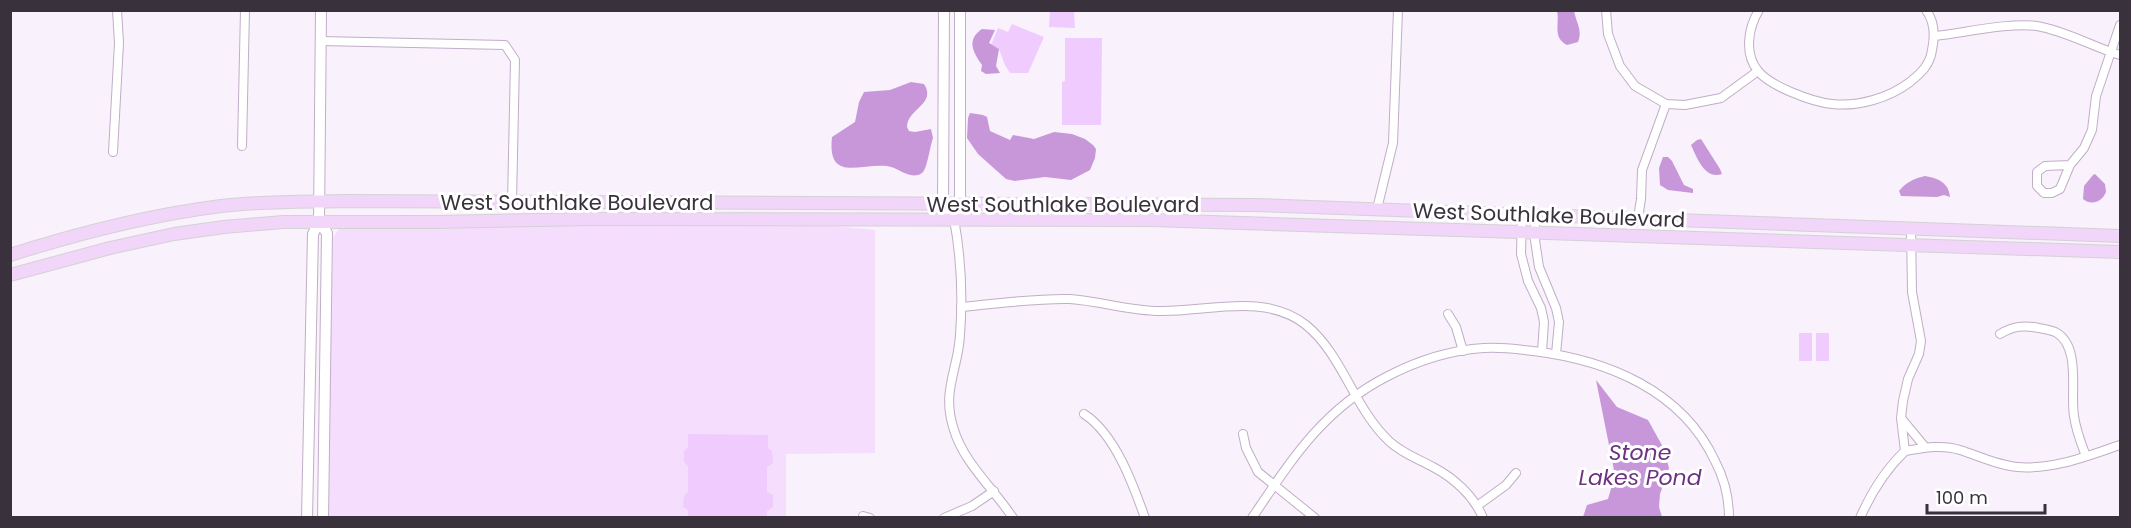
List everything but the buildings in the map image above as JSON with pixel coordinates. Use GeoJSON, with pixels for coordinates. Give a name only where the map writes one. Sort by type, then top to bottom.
{"type":"FeatureCollection","features":[{"type":"Feature","properties":{"kind":"main road","name":"West Southlake Boulevard"},"geometry":{"type":"LineString","coordinates":[[10,255],[51,242],[151,218],[220,206],[279,201],[1256,205],[2121,236]]}},
{"type":"Feature","properties":{"kind":"main road","name":"West Southlake Boulevard"},"geometry":{"type":"LineString","coordinates":[[10,275],[69,258],[174,234],[283,222],[301,224],[589,219],[1163,220],[2121,252]]}},
{"type":"Feature","properties":{"kind":"street"},"geometry":{"type":"LineString","coordinates":[[113,152],[119,43],[117,10]]}},
{"type":"Feature","properties":{"kind":"street"},"geometry":{"type":"LineString","coordinates":[[242,146],[245,10]]}},
{"type":"Feature","properties":{"kind":"street"},"geometry":{"type":"LineString","coordinates":[[307,518],[313,234],[319,222],[321,10]]}},
{"type":"Feature","properties":{"kind":"street"},"geometry":{"type":"LineString","coordinates":[[944,10],[943,203],[954,219],[959,253],[961,307],[960,338],[948,394],[950,417],[960,445],[1013,518]]}},
{"type":"Feature","properties":{"kind":"street"},"geometry":{"type":"LineString","coordinates":[[954,219],[960,202],[960,10]]}},
{"type":"Feature","properties":{"kind":"street"},"geometry":{"type":"LineString","coordinates":[[1377,209],[1393,143],[1398,10]]}},
{"type":"Feature","properties":{"kind":"street"},"geometry":{"type":"LineString","coordinates":[[1606,10],[1608,34],[1620,66],[1635,86],[1666,104],[1685,105],[1721,98],[1758,71]]}},
{"type":"Feature","properties":{"kind":"street"},"geometry":{"type":"LineString","coordinates":[[1758,10],[1749,37],[1751,55],[1758,71],[1795,95],[1832,104],[1863,103],[1899,90],[1923,72],[1931,58],[1935,36],[1930,16],[1926,10]]}},
{"type":"Feature","properties":{"kind":"street"},"geometry":{"type":"LineString","coordinates":[[1935,36],[2036,26],[2121,55]]}},
{"type":"Feature","properties":{"kind":"street"},"geometry":{"type":"LineString","coordinates":[[2070,165],[2084,147],[2092,130],[2096,96],[2121,26]]}},
{"type":"Feature","properties":{"kind":"street"},"geometry":{"type":"LineString","coordinates":[[321,41],[505,45],[515,60],[512,202]]}},
{"type":"Feature","properties":{"kind":"street"},"geometry":{"type":"LineString","coordinates":[[1638,218],[1642,171],[1666,104]]}},
{"type":"Feature","properties":{"kind":"street"},"geometry":{"type":"LineString","coordinates":[[1529,215],[1521,231],[1521,254],[1524,268],[1542,308],[1544,322],[1542,352]]}},
{"type":"Feature","properties":{"kind":"street"},"geometry":{"type":"LineString","coordinates":[[1529,215],[1535,231],[1539,267],[1556,308],[1559,322],[1556,354]]}},
{"type":"Feature","properties":{"kind":"street"},"geometry":{"type":"LineString","coordinates":[[319,222],[327,233],[323,518]]}},
{"type":"Feature","properties":{"kind":"street"},"geometry":{"type":"LineString","coordinates":[[1905,451],[1901,418],[1908,379],[1919,354],[1921,341],[1912,292],[1911,228]]}},
{"type":"Feature","properties":{"kind":"street"},"geometry":{"type":"LineString","coordinates":[[961,307],[1070,299],[1160,311],[1267,307],[1291,315],[1315,334],[1336,363],[1375,427],[1392,444],[1451,477],[1477,506],[1483,518]]}},
{"type":"Feature","properties":{"kind":"street"},"geometry":{"type":"LineString","coordinates":[[1448,315],[1456,327],[1463,351]]}},
{"type":"Feature","properties":{"kind":"street"},"geometry":{"type":"LineString","coordinates":[[2000,334],[2014,326],[2029,326],[2053,331],[2063,338],[2072,362],[2073,415],[2078,437],[2086,456]]}},
{"type":"Feature","properties":{"kind":"street"},"geometry":{"type":"LineString","coordinates":[[1252,518],[1315,431],[1355,396],[1405,368],[1463,351],[1484,348],[1556,354],[1610,369],[1654,389],[1688,420],[1711,451],[1722,474],[1729,518]]}},
{"type":"Feature","properties":{"kind":"street"},"geometry":{"type":"LineString","coordinates":[[311,362],[326,363]]}},
{"type":"Feature","properties":{"kind":"street"},"geometry":{"type":"LineString","coordinates":[[1084,414],[1101,428],[1124,466],[1145,518]]}},
{"type":"Feature","properties":{"kind":"street"},"geometry":{"type":"LineString","coordinates":[[1901,418],[1925,447]]}},
{"type":"Feature","properties":{"kind":"street"},"geometry":{"type":"LineString","coordinates":[[1243,434],[1253,465],[1258,472],[1315,518]]}},
{"type":"Feature","properties":{"kind":"street"},"geometry":{"type":"LineString","coordinates":[[1860,518],[1868,500],[1890,465],[1905,451],[1925,447],[1946,447],[2014,466],[2028,467],[2044,466],[2121,445]]}},
{"type":"Feature","properties":{"kind":"street"},"geometry":{"type":"LineString","coordinates":[[1477,506],[1506,485],[1516,473]]}},
{"type":"Feature","properties":{"kind":"street"},"geometry":{"type":"LineString","coordinates":[[944,518],[972,506],[994,491]]}},
{"type":"Feature","properties":{"kind":"shaded area"},"geometry":{"type":"Polygon","coordinates":[[[1050,11],[1074,11],[1075,28],[1049,27],[1050,11]]]}},
{"type":"Feature","properties":{"kind":"shaded area"},"geometry":{"type":"Polygon","coordinates":[[[1012,24],[1044,37],[1028,73],[1010,73],[999,49],[991,45],[998,28],[1008,32],[1012,24]]]}},
{"type":"Feature","properties":{"kind":"shaded area"},"geometry":{"type":"Polygon","coordinates":[[[1065,38],[1102,38],[1101,125],[1062,125],[1065,38]]]}},
{"type":"Feature","properties":{"kind":"shaded area"},"geometry":{"type":"Polygon","coordinates":[[[668,225],[834,226],[875,230],[875,453],[786,454],[786,517],[327,518],[333,238],[339,229],[668,225]]]}},
{"type":"Feature","properties":{"kind":"shaded area"},"geometry":{"type":"Polygon","coordinates":[[[1799,333],[1812,333],[1812,361],[1799,361],[1799,333]]]}},
{"type":"Feature","properties":{"kind":"shaded area"},"geometry":{"type":"Polygon","coordinates":[[[1816,333],[1829,333],[1829,361],[1816,361],[1816,333]]]}},
{"type":"Feature","properties":{"kind":"shaded area"},"geometry":{"type":"Polygon","coordinates":[[[688,434],[768,435],[768,448],[772,451],[773,463],[767,467],[767,492],[773,495],[773,507],[767,511],[767,517],[688,517],[688,510],[683,507],[684,496],[688,492],[688,466],[684,462],[684,451],[688,447],[688,434]]]}},
{"type":"Feature","properties":{"kind":"water"},"geometry":{"type":"Polygon","coordinates":[[[1557,11],[1574,11],[1579,30],[1578,42],[1567,45],[1562,42],[1558,34],[1557,11]]]}},
{"type":"Feature","properties":{"kind":"water"},"geometry":{"type":"Polygon","coordinates":[[[982,29],[995,30],[989,43],[999,49],[996,66],[1000,73],[986,74],[981,71],[982,65],[974,51],[973,42],[974,37],[982,29]]]}},
{"type":"Feature","properties":{"kind":"water"},"geometry":{"type":"Polygon","coordinates":[[[911,82],[924,84],[927,91],[927,97],[911,116],[907,127],[909,131],[915,132],[931,129],[933,138],[924,171],[918,175],[909,175],[887,166],[848,168],[840,166],[835,161],[832,151],[832,137],[855,122],[859,102],[864,92],[890,90],[911,82]]]}},
{"type":"Feature","properties":{"kind":"water"},"geometry":{"type":"Polygon","coordinates":[[[970,113],[987,117],[990,131],[1010,140],[1013,135],[1034,139],[1054,132],[1072,134],[1093,145],[1096,149],[1095,158],[1090,170],[1071,180],[1045,177],[1015,181],[1006,179],[978,154],[967,138],[970,113]]]}},
{"type":"Feature","properties":{"kind":"water"},"geometry":{"type":"Polygon","coordinates":[[[1701,139],[1722,174],[1711,174],[1702,167],[1691,145],[1701,139]]]}},
{"type":"Feature","properties":{"kind":"water"},"geometry":{"type":"Polygon","coordinates":[[[1663,157],[1668,157],[1672,161],[1684,185],[1693,189],[1693,193],[1668,190],[1660,185],[1659,168],[1663,157]]]}},
{"type":"Feature","properties":{"kind":"water"},"geometry":{"type":"Polygon","coordinates":[[[2095,174],[2105,184],[2106,192],[2099,200],[2089,202],[2083,199],[2084,186],[2095,174]]]}},
{"type":"Feature","properties":{"kind":"water"},"geometry":{"type":"Polygon","coordinates":[[[1925,176],[1942,182],[1948,188],[1950,197],[1944,195],[1937,197],[1901,196],[1899,191],[1904,186],[1925,176]]]}},
{"type":"Feature","properties":{"kind":"water","name":"Stone Lakes Pond"},"geometry":{"type":"Polygon","coordinates":[[[1596,380],[1617,407],[1648,420],[1663,447],[1669,468],[1660,494],[1659,507],[1662,517],[1583,517],[1587,505],[1608,499],[1615,475],[1596,380]]]}}]}
